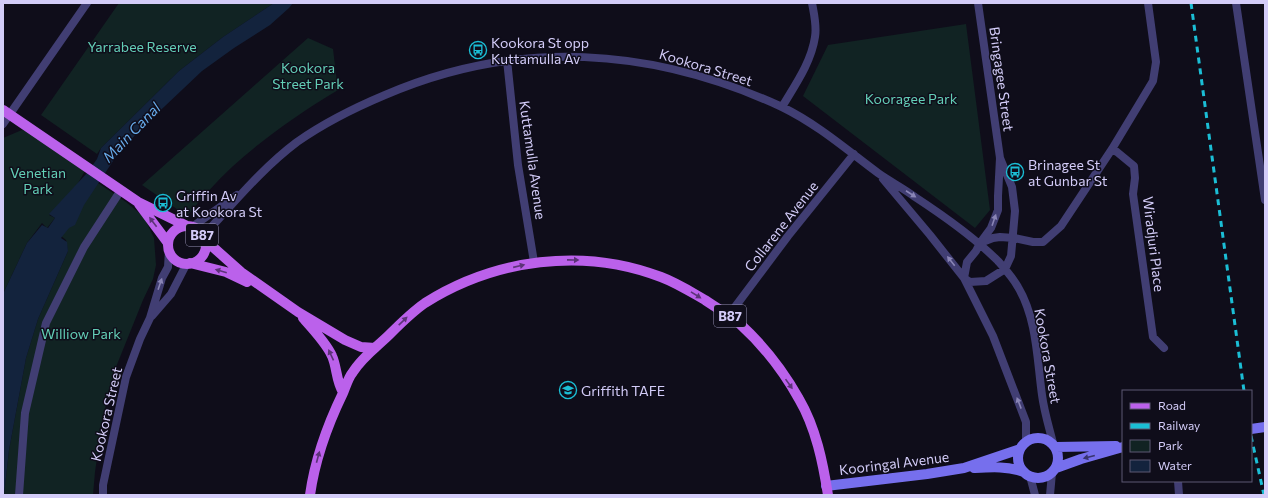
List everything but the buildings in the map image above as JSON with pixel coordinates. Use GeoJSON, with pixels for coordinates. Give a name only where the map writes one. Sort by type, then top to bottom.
{"type":"FeatureCollection","features":[{"type":"Feature","properties":{"kind":"main road","name":"B87"},"geometry":{"type":"LineString","coordinates":[[6,112],[138,202],[200,232],[204,238],[241,272],[298,312],[361,348],[375,348]]}},
{"type":"Feature","properties":{"kind":"main road","name":"B87"},"geometry":{"type":"LineString","coordinates":[[138,202],[168,246],[174,258],[182,263],[189,263],[226,272],[281,300]]}},
{"type":"Feature","properties":{"kind":"main road","name":"B87"},"geometry":{"type":"LineString","coordinates":[[168,246],[172,233],[176,229],[190,226]]}},
{"type":"Feature","properties":{"kind":"main road","name":"B87"},"geometry":{"type":"LineString","coordinates":[[189,263],[196,261],[201,257],[204,251],[204,238]]}},
{"type":"Feature","properties":{"kind":"main road","name":"B87"},"geometry":{"type":"LineString","coordinates":[[310,495],[319,450],[328,424],[352,372],[407,317],[424,304],[443,293],[485,274],[534,262],[553,260],[607,262],[631,267],[661,277],[684,288],[729,315],[740,324],[775,363],[800,400],[810,421],[816,441],[827,490]]}},
{"type":"Feature","properties":{"kind":"main road","name":"B87"},"geometry":{"type":"LineString","coordinates":[[298,312],[319,337],[332,356],[339,386],[343,392]]}},
{"type":"Feature","properties":{"kind":"street"},"geometry":{"type":"LineString","coordinates":[[3,124],[6,112],[87,3]]}},
{"type":"Feature","properties":{"kind":"street"},"geometry":{"type":"LineString","coordinates":[[782,107],[809,61],[815,37],[815,19],[812,3]]}},
{"type":"Feature","properties":{"kind":"street","name":"Bringagee Street"},"geometry":{"type":"LineString","coordinates":[[964,278],[967,262],[991,228],[998,210],[1000,158],[978,3]]}},
{"type":"Feature","properties":{"kind":"street"},"geometry":{"type":"LineString","coordinates":[[980,243],[993,238],[1014,238],[1033,242],[1043,242],[1061,226],[1112,149],[1153,81],[1155,56],[1148,3]]}},
{"type":"Feature","properties":{"kind":"street"},"geometry":{"type":"LineString","coordinates":[[1236,3],[1264,183],[1265,200]]}},
{"type":"Feature","properties":{"kind":"street","name":"Kookora Street"},"geometry":{"type":"LineString","coordinates":[[204,238],[250,185],[278,157],[296,143],[316,129],[360,105],[422,79],[507,60],[537,57],[578,56],[618,59],[653,64],[693,74],[782,107],[806,121],[854,154],[878,173],[916,197],[980,243],[1004,268],[1018,286],[1032,319],[1042,399],[1054,445]]}},
{"type":"Feature","properties":{"kind":"street","name":"Kuttamulla Avenue"},"geometry":{"type":"LineString","coordinates":[[507,60],[518,165],[534,262]]}},
{"type":"Feature","properties":{"kind":"street","name":"Wiradjuri Place"},"geometry":{"type":"LineString","coordinates":[[1112,149],[1134,166],[1135,178],[1133,194],[1153,337],[1164,348]]}},
{"type":"Feature","properties":{"kind":"street","name":"Collarene Avenue"},"geometry":{"type":"LineString","coordinates":[[729,315],[788,236],[854,154]]}},
{"type":"Feature","properties":{"kind":"street","name":"Bringagee Street"},"geometry":{"type":"LineString","coordinates":[[1000,158],[1012,187],[1015,211],[1014,238],[1011,256],[1004,268]]}},
{"type":"Feature","properties":{"kind":"street","name":"Kookora Street"},"geometry":{"type":"LineString","coordinates":[[878,173],[964,278],[993,336],[1026,422],[1023,445]]}},
{"type":"Feature","properties":{"kind":"street","name":"Kookora Street"},"geometry":{"type":"LineString","coordinates":[[190,226],[250,185]]}},
{"type":"Feature","properties":{"kind":"street"},"geometry":{"type":"LineString","coordinates":[[19,495],[24,413],[46,323],[84,247],[121,190]]}},
{"type":"Feature","properties":{"kind":"street","name":"Kookora Street"},"geometry":{"type":"LineString","coordinates":[[103,495],[103,485],[126,377],[140,339],[150,318],[162,278],[168,267],[168,246]]}},
{"type":"Feature","properties":{"kind":"street","name":"Kookora Street"},"geometry":{"type":"LineString","coordinates":[[150,318],[171,294],[189,263]]}},
{"type":"Feature","properties":{"kind":"street"},"geometry":{"type":"LineString","coordinates":[[964,278],[970,282],[986,281],[1004,268]]}},
{"type":"Feature","properties":{"kind":"street"},"geometry":{"type":"LineString","coordinates":[[1252,429],[1265,427]]}},
{"type":"Feature","properties":{"kind":"street"},"geometry":{"type":"LineString","coordinates":[[1035,495],[1027,474],[1020,467],[1018,461],[1023,445],[1033,438],[1040,437],[1047,439],[1054,445],[1058,454],[1059,461],[1054,470],[1050,495]]}},
{"type":"Feature","properties":{"kind":"street","name":"Kooringal Avenue"},"geometry":{"type":"LineString","coordinates":[[964,468],[1023,445]]}},
{"type":"Feature","properties":{"kind":"street"},"geometry":{"type":"LineString","coordinates":[[1054,445],[1122,446]]}},
{"type":"Feature","properties":{"kind":"street"},"geometry":{"type":"LineString","coordinates":[[1027,474],[1042,478],[1054,470],[1081,459],[1122,446]]}},
{"type":"Feature","properties":{"kind":"street","name":"Kooringal Avenue"},"geometry":{"type":"LineString","coordinates":[[827,490],[964,468],[1014,468],[1027,474]]}},
{"type":"Feature","properties":{"kind":"street"},"geometry":{"type":"LineString","coordinates":[[1178,482],[1179,495]]}},
{"type":"Feature","properties":{"kind":"green space","name":"Yarrabee Reserve"},"geometry":{"type":"Polygon","coordinates":[[[119,3],[274,3],[223,37],[179,71],[101,148],[97,154],[41,115],[119,3]]]}},
{"type":"Feature","properties":{"kind":"green space","name":"Kooragee Park"},"geometry":{"type":"Polygon","coordinates":[[[966,24],[990,210],[975,228],[803,96],[828,45],[966,24]]]}},
{"type":"Feature","properties":{"kind":"green space","name":"Kookora Street Park"},"geometry":{"type":"Polygon","coordinates":[[[308,38],[333,49],[338,90],[283,126],[244,156],[220,179],[187,216],[142,185],[308,38]]]}},
{"type":"Feature","properties":{"kind":"green space","name":"Venetian Park"},"geometry":{"type":"Polygon","coordinates":[[[22,130],[28,132],[85,171],[70,197],[49,215],[55,218],[47,228],[42,223],[27,243],[3,294],[3,138],[22,130]]]}},
{"type":"Feature","properties":{"kind":"green space","name":"Williow Park"},"geometry":{"type":"Polygon","coordinates":[[[98,183],[126,202],[144,217],[154,238],[156,265],[153,279],[116,367],[103,416],[93,495],[4,495],[9,450],[26,358],[38,319],[68,251],[66,240],[61,236],[98,183]]]}},
{"type":"Feature","properties":{"kind":"water","name":"Main Canal"},"geometry":{"type":"Polygon","coordinates":[[[274,3],[293,3],[270,25],[202,71],[146,124],[119,152],[84,205],[75,225],[69,228],[61,238],[67,242],[68,251],[38,319],[26,358],[9,450],[3,495],[3,294],[27,243],[42,225],[48,228],[55,218],[49,214],[87,173],[97,159],[101,148],[179,71],[223,37],[274,3]]]}},
{"type":"Feature","properties":{"kind":"railway"},"geometry":{"type":"LineString","coordinates":[[1191,3],[1244,390]]}},
{"type":"Feature","properties":{"kind":"railway"},"geometry":{"type":"LineString","coordinates":[[1252,441],[1264,495]]}},
{"type":"Feature","properties":{"kind":"place","name":"Kookora St opp Kuttamulla Av"},"geometry":{"type":"Point","coordinates":[478,50]}},
{"type":"Feature","properties":{"kind":"place","name":"Brinagee St at Gunbar St"},"geometry":{"type":"Point","coordinates":[1015,172]}},
{"type":"Feature","properties":{"kind":"place","name":"Griffin Av at Kookora St"},"geometry":{"type":"Point","coordinates":[163,203]}},
{"type":"Feature","properties":{"kind":"place","name":"Griffith TAFE"},"geometry":{"type":"Point","coordinates":[568,390]}}]}
